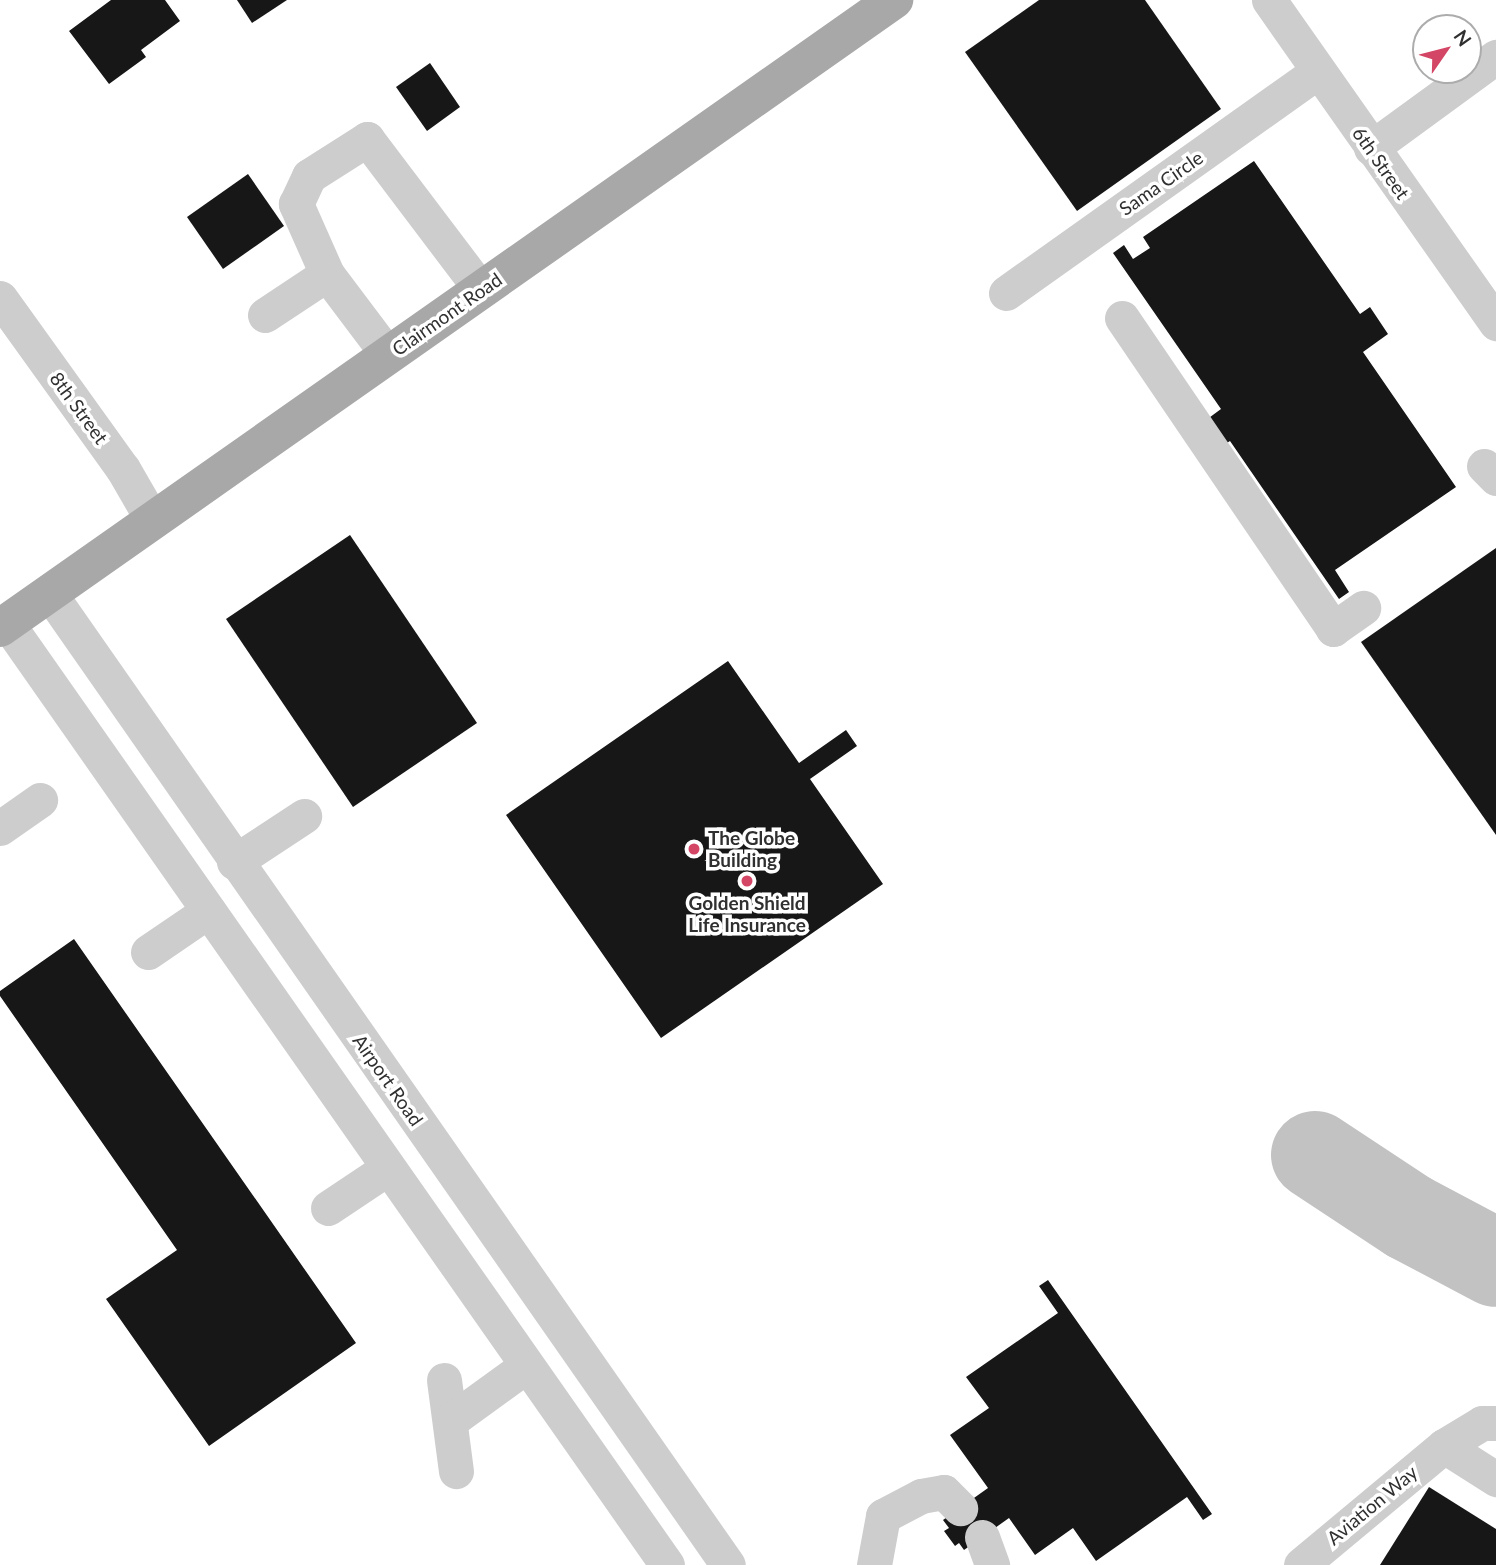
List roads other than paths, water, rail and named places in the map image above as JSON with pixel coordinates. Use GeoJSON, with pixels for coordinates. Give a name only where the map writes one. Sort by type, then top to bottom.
{"type":"FeatureCollection","features":[{"type":"Feature","properties":{"kind":"main road","name":"Clairmont Road"},"geometry":{"type":"LineString","coordinates":[[3,626],[894,0]]}},
{"type":"Feature","properties":{"kind":"street","name":"6th Street"},"geometry":{"type":"LineString","coordinates":[[1269,0],[1317,72],[1496,323]]}},
{"type":"Feature","properties":{"kind":"street"},"geometry":{"type":"LineString","coordinates":[[1371,148],[1496,57]]}},
{"type":"Feature","properties":{"kind":"street","name":"Sama Circle"},"geometry":{"type":"LineString","coordinates":[[1006,293],[1317,72]]}},
{"type":"Feature","properties":{"kind":"street"},"geometry":{"type":"LineString","coordinates":[[388,355],[327,274],[296,204],[309,176],[367,139],[481,290]]}},
{"type":"Feature","properties":{"kind":"street"},"geometry":{"type":"LineString","coordinates":[[265,315],[327,274]]}},
{"type":"Feature","properties":{"kind":"street","name":"8th Street"},"geometry":{"type":"LineString","coordinates":[[0,298],[123,469],[153,521]]}},
{"type":"Feature","properties":{"kind":"street"},"geometry":{"type":"LineString","coordinates":[[1122,318],[1334,629],[1363,608]]}},
{"type":"Feature","properties":{"kind":"street","name":"Airport Road"},"geometry":{"type":"LineString","coordinates":[[50,594],[234,862],[728,1565]]}},
{"type":"Feature","properties":{"kind":"street"},"geometry":{"type":"LineString","coordinates":[[3,626],[208,911],[667,1565]]}},
{"type":"Feature","properties":{"kind":"street"},"geometry":{"type":"LineString","coordinates":[[0,828],[40,800]]}},
{"type":"Feature","properties":{"kind":"street"},"geometry":{"type":"LineString","coordinates":[[234,862],[304,816]]}},
{"type":"Feature","properties":{"kind":"street"},"geometry":{"type":"LineString","coordinates":[[148,952],[208,911]]}},
{"type":"Feature","properties":{"kind":"street"},"geometry":{"type":"LineString","coordinates":[[328,1208],[388,1168]]}},
{"type":"Feature","properties":{"kind":"street"},"geometry":{"type":"LineString","coordinates":[[450,1421],[526,1366]]}},
{"type":"Feature","properties":{"kind":"street"},"geometry":{"type":"LineString","coordinates":[[444,1380],[456,1471]]}},
{"type":"Feature","properties":{"kind":"street","name":"Aviation Way"},"geometry":{"type":"LineString","coordinates":[[1301,1565],[1444,1446],[1482,1423],[1496,1423]]}},
{"type":"Feature","properties":{"kind":"street"},"geometry":{"type":"LineString","coordinates":[[1444,1446],[1496,1479]]}},
{"type":"Feature","properties":{"kind":"street"},"geometry":{"type":"LineString","coordinates":[[874,1565],[883,1516],[921,1496],[944,1492],[960,1508]]}},
{"type":"Feature","properties":{"kind":"place","name":"The Globe Building"},"geometry":{"type":"Point","coordinates":[694,849]}},
{"type":"Feature","properties":{"kind":"place","name":"Golden Shield Life Insurance"},"geometry":{"type":"Point","coordinates":[747,881]}}]}
